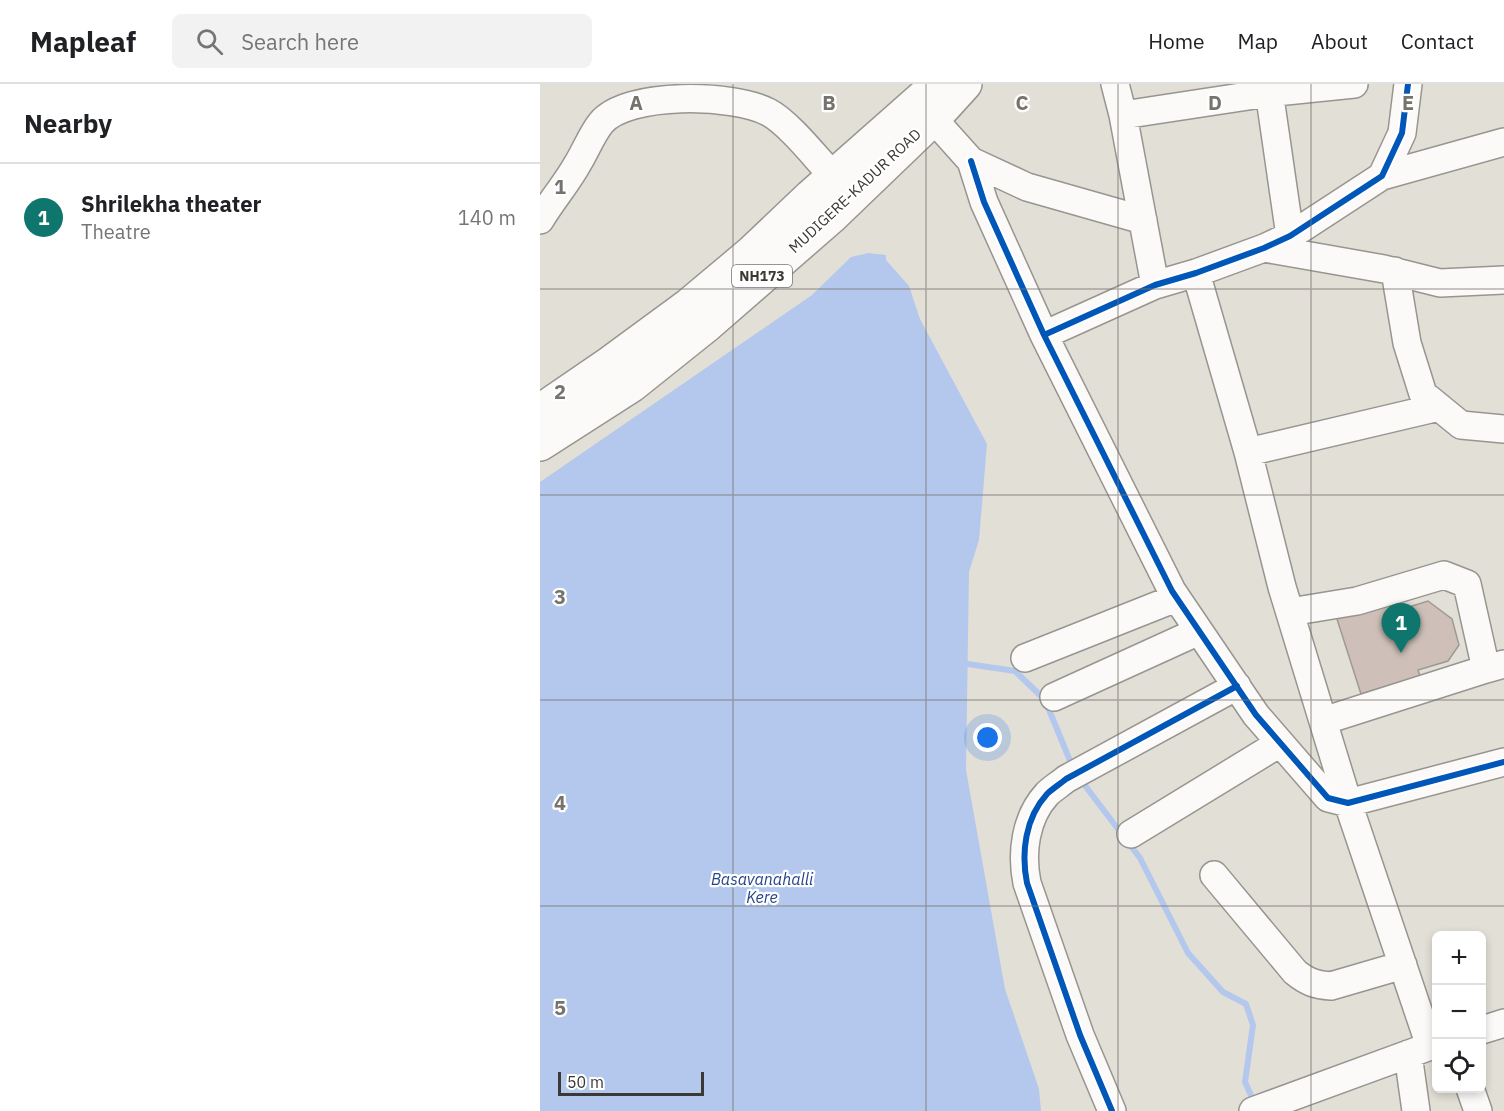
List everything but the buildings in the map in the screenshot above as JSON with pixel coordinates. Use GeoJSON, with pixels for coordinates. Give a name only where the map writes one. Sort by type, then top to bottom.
{"type":"FeatureCollection","features":[{"type":"Feature","properties":{"kind":"highway","name":"MUDIGERE-KADUR ROAD"},"geometry":{"type":"LineString","coordinates":[[540,411],[689,305],[751,253],[833,176],[929,101],[965,84]]}},
{"type":"Feature","properties":{"kind":"highway","name":"MUDIGERE-KADUR ROAD"},"geometry":{"type":"LineString","coordinates":[[540,444],[632,385],[707,325],[816,230],[929,101]]}},
{"type":"Feature","properties":{"kind":"street"},"geometry":{"type":"LineString","coordinates":[[1115,84],[1155,285]]}},
{"type":"Feature","properties":{"kind":"street"},"geometry":{"type":"LineString","coordinates":[[1123,115],[1268,89],[1354,84]]}},
{"type":"Feature","properties":{"kind":"street"},"geometry":{"type":"LineString","coordinates":[[1382,176],[1402,133],[1408,84]]}},
{"type":"Feature","properties":{"kind":"street"},"geometry":{"type":"LineString","coordinates":[[1268,89],[1290,236]]}},
{"type":"Feature","properties":{"kind":"street"},"geometry":{"type":"LineString","coordinates":[[540,220],[577,165],[601,123],[626,106],[682,98],[728,100],[748,104],[770,112],[833,176]]}},
{"type":"Feature","properties":{"kind":"street"},"geometry":{"type":"LineString","coordinates":[[929,101],[971,161],[984,202],[1044,335],[1176,598],[1256,715],[1280,743],[1328,798],[1348,802],[1504,762]]}},
{"type":"Feature","properties":{"kind":"street"},"geometry":{"type":"LineString","coordinates":[[1044,335],[1155,285],[1196,273],[1290,236],[1382,176],[1504,142]]}},
{"type":"Feature","properties":{"kind":"street"},"geometry":{"type":"LineString","coordinates":[[971,161],[1027,187],[1143,220]]}},
{"type":"Feature","properties":{"kind":"street"},"geometry":{"type":"LineString","coordinates":[[1264,248],[1395,271],[1440,283],[1504,280]]}},
{"type":"Feature","properties":{"kind":"street"},"geometry":{"type":"LineString","coordinates":[[1395,271],[1407,343],[1423,394],[1461,425],[1504,429]]}},
{"type":"Feature","properties":{"kind":"street"},"geometry":{"type":"LineString","coordinates":[[1196,273],[1248,452],[1290,612],[1348,802],[1403,965],[1425,1048],[1416,1111]]}},
{"type":"Feature","properties":{"kind":"street"},"geometry":{"type":"LineString","coordinates":[[1248,452],[1439,408]]}},
{"type":"Feature","properties":{"kind":"street"},"geometry":{"type":"LineString","coordinates":[[1290,612],[1357,602],[1444,575],[1467,584],[1495,666],[1323,721]]}},
{"type":"Feature","properties":{"kind":"street"},"geometry":{"type":"LineString","coordinates":[[1025,658],[1176,598]]}},
{"type":"Feature","properties":{"kind":"street"},"geometry":{"type":"LineString","coordinates":[[1054,697],[1199,631]]}},
{"type":"Feature","properties":{"kind":"street"},"geometry":{"type":"LineString","coordinates":[[1112,1111],[1080,1035],[1027,883],[1023,862],[1026,838],[1034,812],[1047,794],[1076,774],[1237,686]]}},
{"type":"Feature","properties":{"kind":"street"},"geometry":{"type":"LineString","coordinates":[[1131,834],[1280,743]]}},
{"type":"Feature","properties":{"kind":"street"},"geometry":{"type":"LineString","coordinates":[[1214,875],[1305,981],[1331,986],[1403,965]]}},
{"type":"Feature","properties":{"kind":"street"},"geometry":{"type":"LineString","coordinates":[[1486,1029],[1504,1023]]}},
{"type":"Feature","properties":{"kind":"street"},"geometry":{"type":"LineString","coordinates":[[1260,1109],[1425,1048]]}},
{"type":"Feature","properties":{"kind":"street"},"geometry":{"type":"LineString","coordinates":[[1471,1093],[1478,1111]]}},
{"type":"Feature","properties":{"kind":"water","name":"Basavanahalli Kere"},"geometry":{"type":"Polygon","coordinates":[[[868,253],[886,255],[886,260],[909,286],[920,319],[987,444],[979,540],[969,572],[966,770],[1005,989],[1039,1089],[1041,1111],[540,1111],[540,482],[812,295],[851,257],[868,253]]]}},
{"type":"Feature","properties":{"kind":"waterway"},"geometry":{"type":"LineString","coordinates":[[961,663],[1015,671],[1045,700],[1073,768]]}},
{"type":"Feature","properties":{"kind":"waterway"},"geometry":{"type":"LineString","coordinates":[[1080,779],[1140,858],[1188,953],[1223,992],[1246,1004],[1253,1025],[1245,1082],[1254,1102]]}},
{"type":"Feature","properties":{"kind":"cycle path"},"geometry":{"type":"LineString","coordinates":[[1044,335],[1155,285],[1196,273],[1290,236],[1382,176],[1402,133],[1408,84]]}},
{"type":"Feature","properties":{"kind":"cycle path"},"geometry":{"type":"LineString","coordinates":[[971,161],[984,202],[1044,335],[1172,591],[1256,715],[1328,798],[1348,803],[1504,762]]}},
{"type":"Feature","properties":{"kind":"cycle path"},"geometry":{"type":"LineString","coordinates":[[1112,1111],[1080,1035],[1027,883],[1024,860],[1029,825],[1047,794],[1066,779],[1237,686]]}},
{"type":"Feature","properties":{"kind":"place","name":"Shrilekha theater"},"geometry":{"type":"Point","coordinates":[1401,653]}}]}
